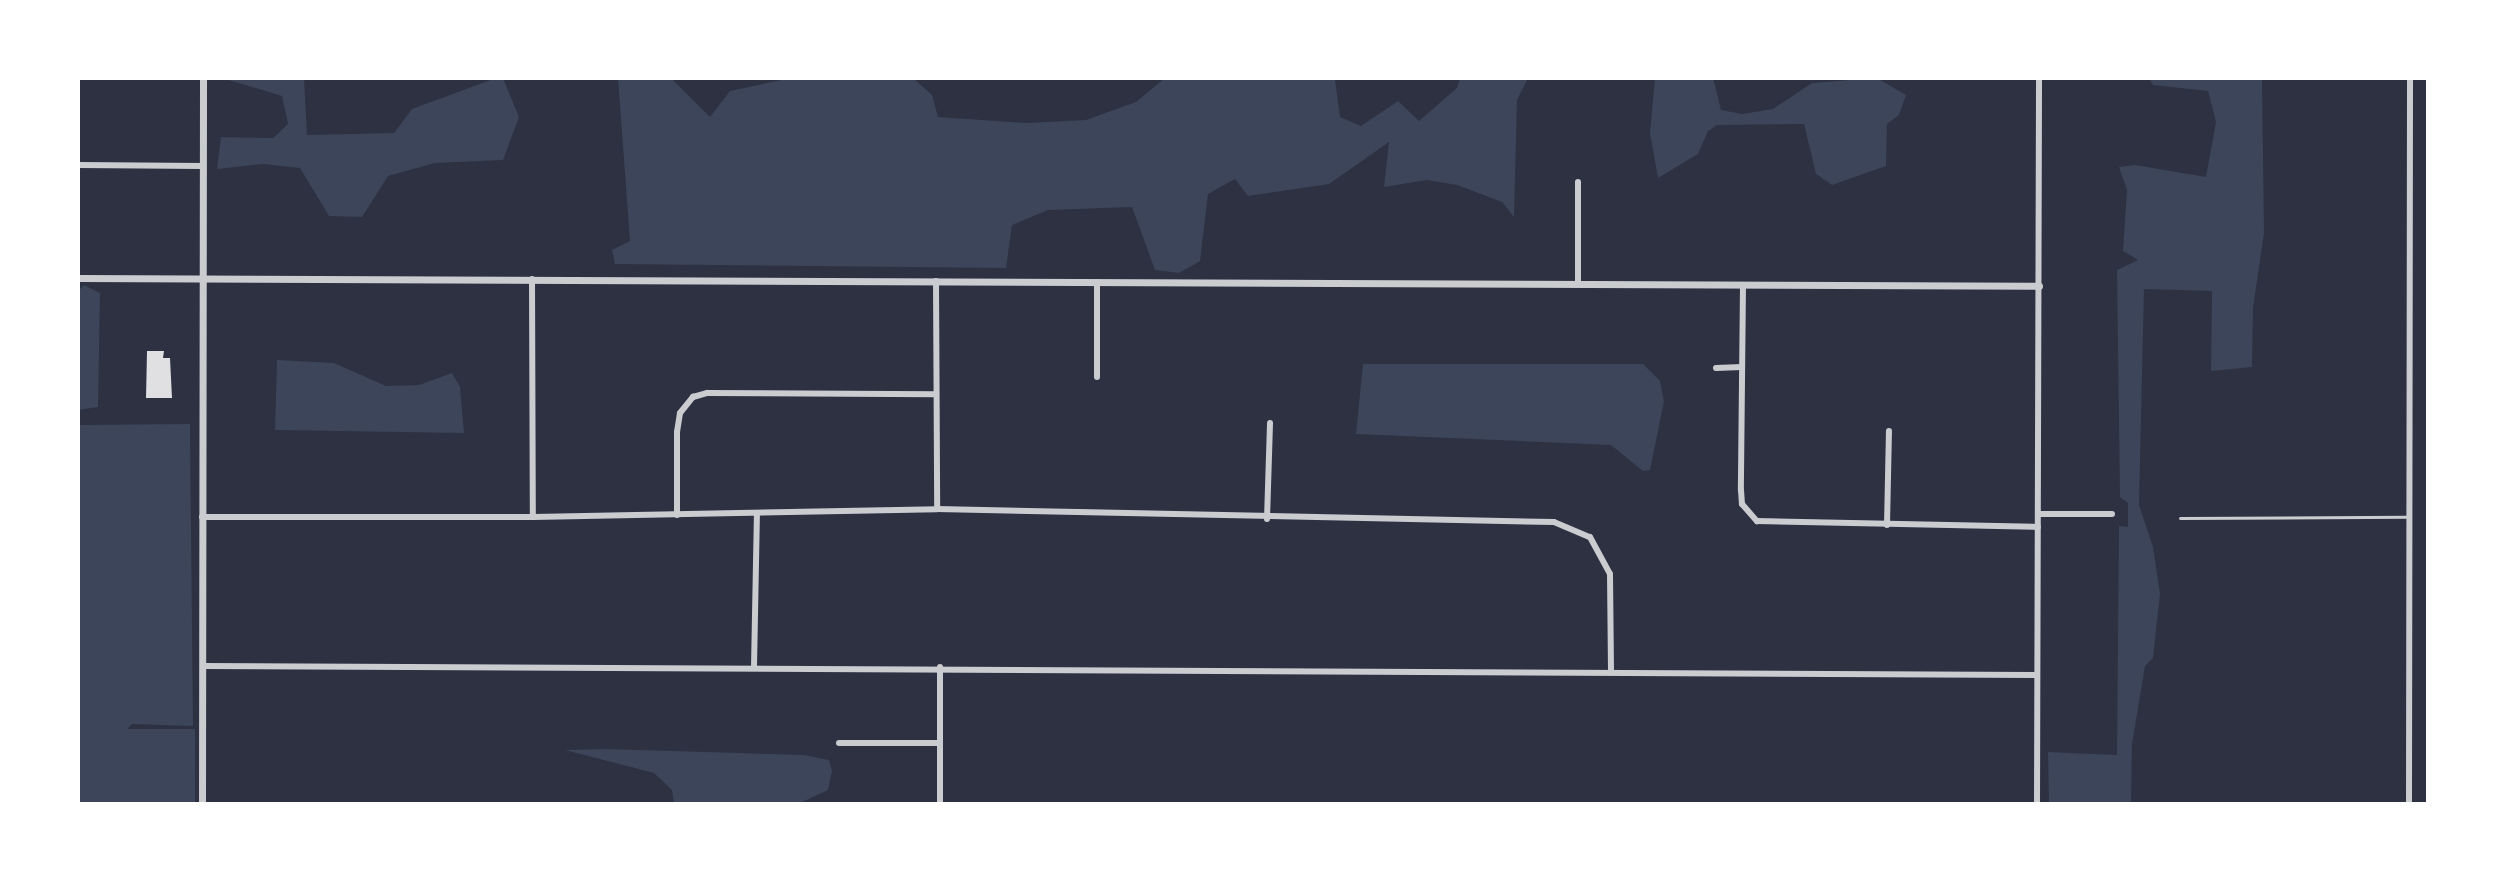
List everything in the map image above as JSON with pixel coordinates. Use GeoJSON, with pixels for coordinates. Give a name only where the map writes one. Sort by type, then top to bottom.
{"type":"FeatureCollection","features":[{"type":"Feature","properties":{"kind":"street"},"geometry":{"type":"LineString","coordinates":[[202,804],[203,78]]}},
{"type":"Feature","properties":{"kind":"street"},"geometry":{"type":"LineString","coordinates":[[2037,804],[2039,78]]}},
{"type":"Feature","properties":{"kind":"street"},"geometry":{"type":"LineString","coordinates":[[2409,804],[2410,78]]}},
{"type":"Feature","properties":{"kind":"street"},"geometry":{"type":"LineString","coordinates":[[78,165],[203,166]]}},
{"type":"Feature","properties":{"kind":"street"},"geometry":{"type":"LineString","coordinates":[[1578,182],[1578,284]]}},
{"type":"Feature","properties":{"kind":"street"},"geometry":{"type":"LineString","coordinates":[[78,278],[2039,286]]}},
{"type":"Feature","properties":{"kind":"street"},"geometry":{"type":"LineString","coordinates":[[532,279],[533,517]]}},
{"type":"Feature","properties":{"kind":"street"},"geometry":{"type":"LineString","coordinates":[[936,281],[937,509]]}},
{"type":"Feature","properties":{"kind":"street"},"geometry":{"type":"LineString","coordinates":[[1097,282],[1097,377]]}},
{"type":"Feature","properties":{"kind":"street"},"geometry":{"type":"LineString","coordinates":[[1743,285],[1741,490],[1749,515],[1767,523],[2038,527]]}},
{"type":"Feature","properties":{"kind":"street"},"geometry":{"type":"LineString","coordinates":[[1716,368],[1742,367]]}},
{"type":"Feature","properties":{"kind":"street"},"geometry":{"type":"LineString","coordinates":[[677,515],[677,432],[680,413],[693,397],[707,393],[935,394]]}},
{"type":"Feature","properties":{"kind":"street"},"geometry":{"type":"LineString","coordinates":[[1267,519],[1270,423]]}},
{"type":"Feature","properties":{"kind":"street"},"geometry":{"type":"LineString","coordinates":[[1887,525],[1889,431]]}},
{"type":"Feature","properties":{"kind":"street"},"geometry":{"type":"LineString","coordinates":[[202,517],[533,517],[937,509],[1572,526],[1590,537],[1610,574],[1611,672]]}},
{"type":"Feature","properties":{"kind":"street"},"geometry":{"type":"LineString","coordinates":[[754,667],[757,513]]}},
{"type":"Feature","properties":{"kind":"street"},"geometry":{"type":"LineString","coordinates":[[2038,514],[2112,514]]}},
{"type":"Feature","properties":{"kind":"street"},"geometry":{"type":"LineString","coordinates":[[203,666],[940,667],[2037,675]]}},
{"type":"Feature","properties":{"kind":"street"},"geometry":{"type":"LineString","coordinates":[[940,667],[940,804]]}},
{"type":"Feature","properties":{"kind":"street"},"geometry":{"type":"LineString","coordinates":[[839,743],[940,743]]}},
{"type":"Feature","properties":{"kind":"lane"},"geometry":{"type":"LineString","coordinates":[[2180,518],[2411,517]]}},
{"type":"Feature","properties":{"kind":"shaded area"},"geometry":{"type":"Polygon","coordinates":[[[222,78],[304,78],[307,135],[394,133],[412,109],[496,78],[503,78],[519,117],[503,160],[435,163],[388,176],[362,217],[329,216],[300,168],[263,164],[217,169],[221,137],[273,138],[288,124],[282,96],[222,78]]]}},
{"type":"Feature","properties":{"kind":"shaded area"},"geometry":{"type":"Polygon","coordinates":[[[618,78],[671,78],[710,117],[730,91],[790,78],[913,78],[932,95],[938,117],[1027,123],[1086,120],[1136,102],[1165,78],[1327,78],[1335,80],[1340,117],[1361,126],[1398,101],[1419,121],[1457,88],[1460,78],[1528,78],[1517,100],[1514,217],[1502,202],[1457,185],[1427,180],[1384,187],[1389,142],[1329,184],[1248,196],[1235,179],[1208,194],[1200,261],[1179,273],[1155,270],[1132,207],[1048,210],[1012,225],[1006,268],[615,264],[612,250],[630,241],[618,78]]]}},
{"type":"Feature","properties":{"kind":"shaded area"},"geometry":{"type":"Polygon","coordinates":[[[1655,78],[1713,78],[1721,110],[1742,114],[1773,109],[1812,83],[1877,78],[1906,95],[1899,115],[1887,124],[1886,166],[1832,185],[1816,174],[1804,124],[1717,125],[1708,131],[1698,154],[1658,178],[1650,133],[1655,78]]]}},
{"type":"Feature","properties":{"kind":"shaded area"},"geometry":{"type":"Polygon","coordinates":[[[2149,78],[2262,78],[2264,233],[2253,308],[2252,367],[2211,371],[2212,291],[2144,289],[2139,505],[2153,547],[2160,594],[2153,658],[2145,666],[2132,744],[2131,804],[2049,804],[2048,752],[2117,755],[2119,526],[2128,527],[2128,503],[2120,497],[2117,270],[2138,260],[2123,251],[2127,190],[2119,167],[2135,165],[2206,177],[2216,122],[2208,91],[2153,85],[2149,78]]]}},
{"type":"Feature","properties":{"kind":"shaded area"},"geometry":{"type":"Polygon","coordinates":[[[84,285],[100,293],[98,407],[78,410],[78,291],[84,285]]]}},
{"type":"Feature","properties":{"kind":"shaded area"},"geometry":{"type":"Polygon","coordinates":[[[277,360],[334,363],[386,386],[419,385],[452,373],[460,387],[464,433],[275,430],[277,360]]]}},
{"type":"Feature","properties":{"kind":"shaded area"},"geometry":{"type":"Polygon","coordinates":[[[1363,364],[1643,364],[1660,381],[1664,401],[1650,470],[1643,471],[1611,445],[1356,434],[1363,364]]]}},
{"type":"Feature","properties":{"kind":"shaded area"},"geometry":{"type":"Polygon","coordinates":[[[190,424],[193,726],[132,724],[127,729],[195,729],[195,804],[78,804],[78,425],[190,424]]]}},
{"type":"Feature","properties":{"kind":"shaded area"},"geometry":{"type":"Polygon","coordinates":[[[565,750],[804,755],[829,760],[832,771],[828,790],[798,804],[674,804],[672,790],[654,773],[565,750]]]}},
{"type":"Feature","properties":{"kind":"building"},"geometry":{"type":"Polygon","coordinates":[[[147,351],[164,351],[163,358],[170,358],[172,398],[146,398],[147,351]]]}}]}
